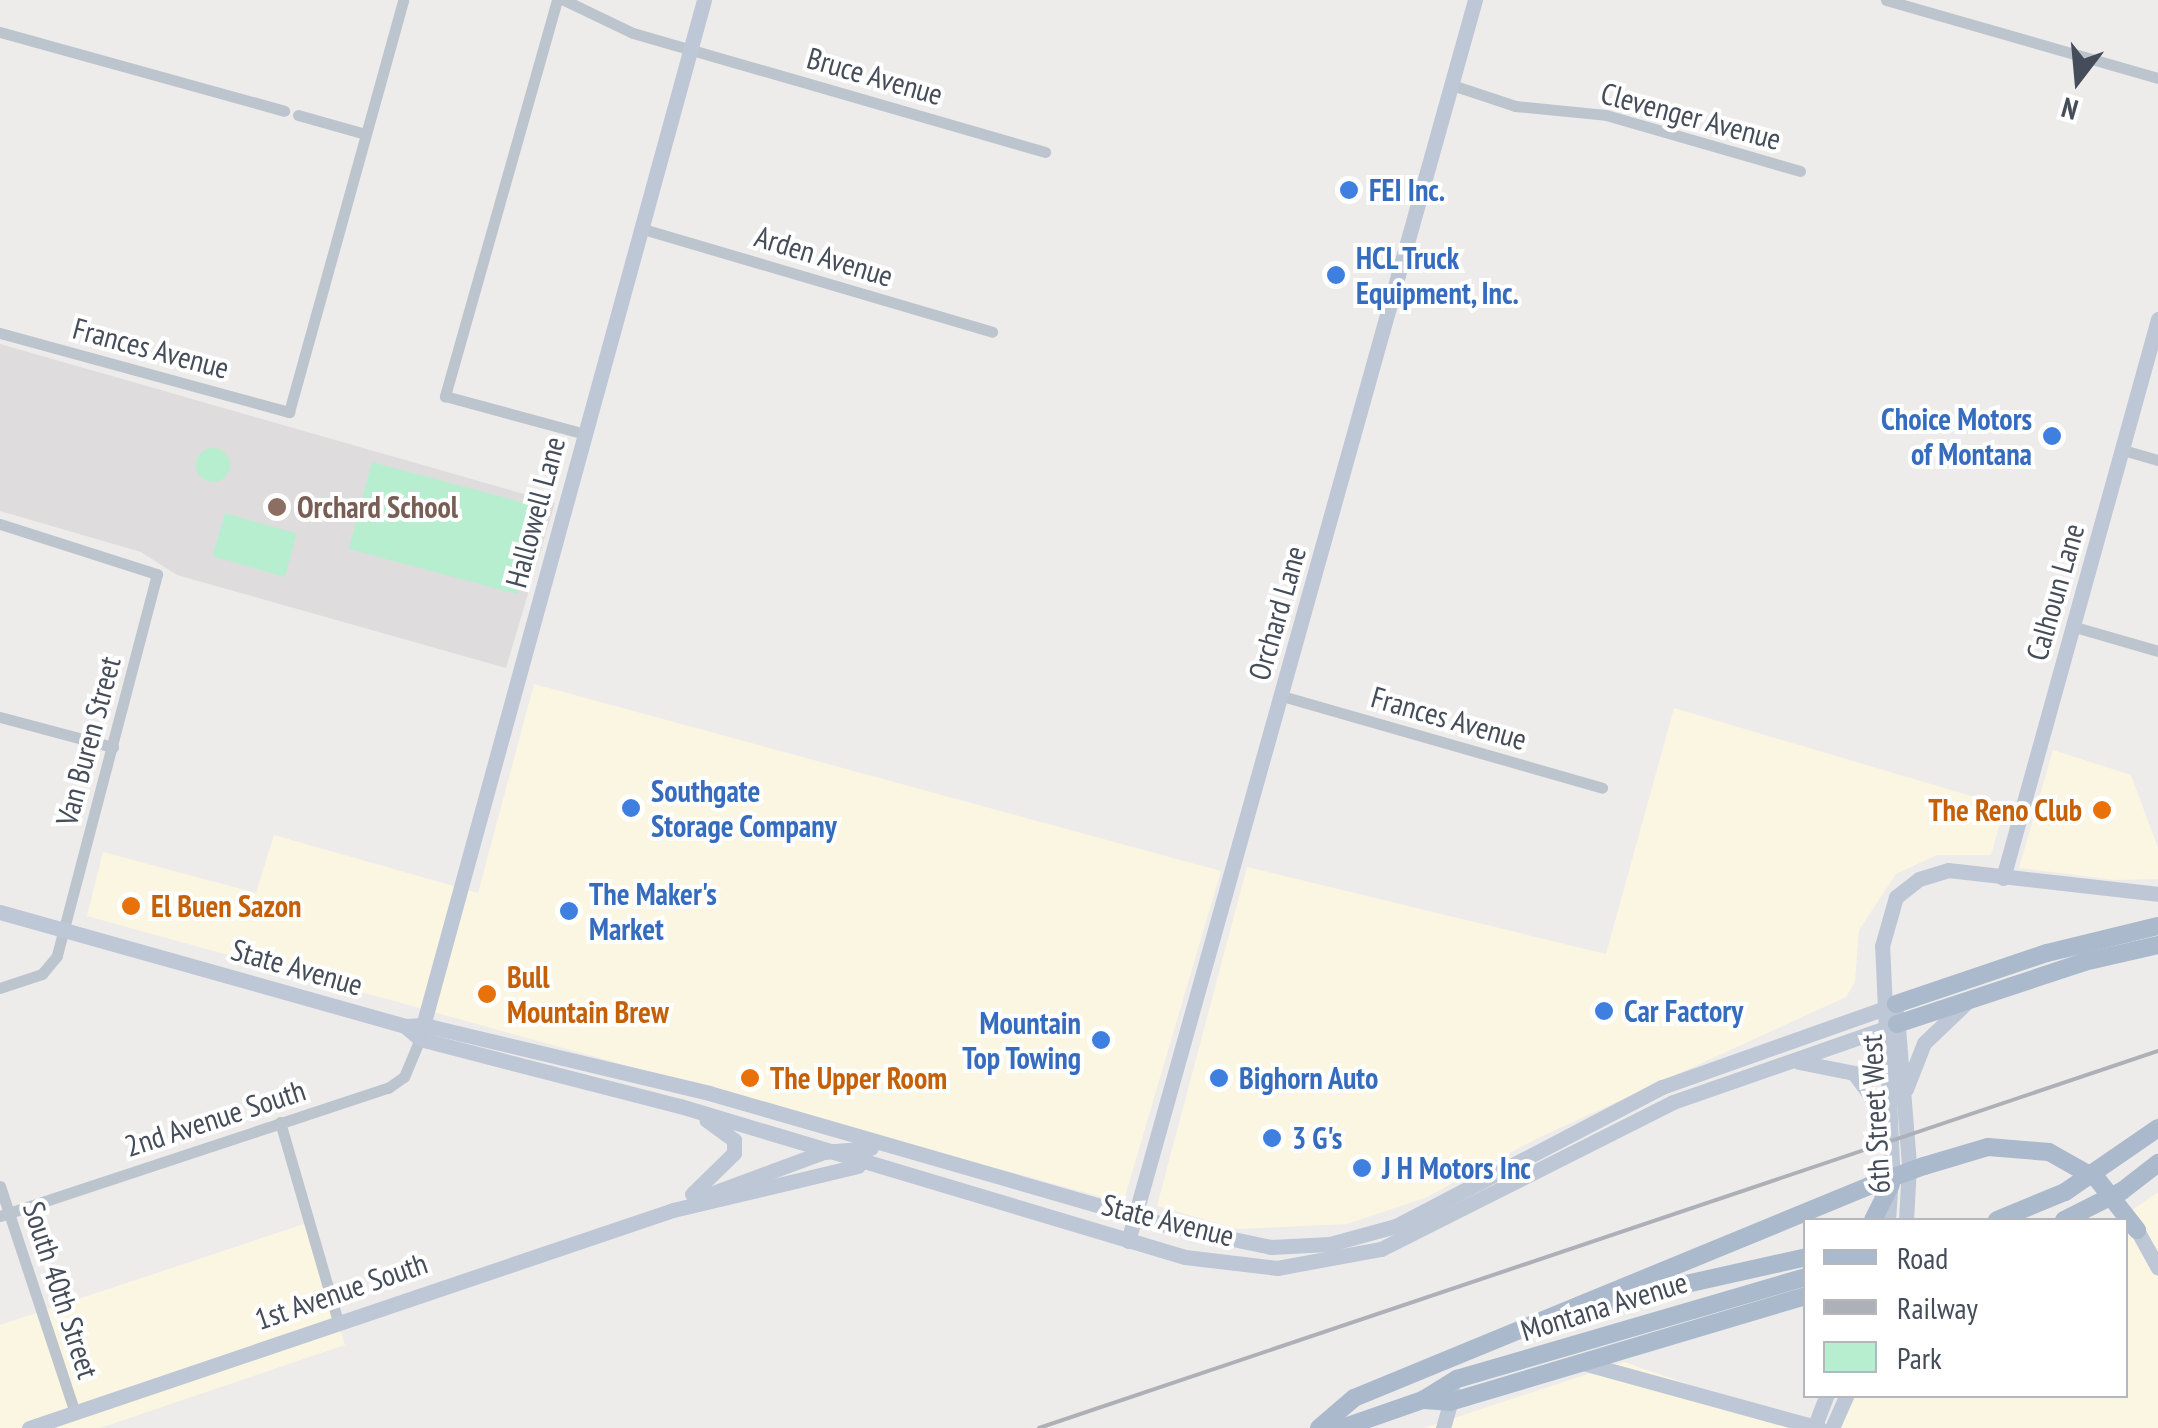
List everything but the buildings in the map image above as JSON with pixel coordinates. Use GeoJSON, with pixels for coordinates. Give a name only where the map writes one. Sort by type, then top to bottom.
{"type":"FeatureCollection","features":[{"type":"Feature","properties":{"kind":"main road","name":"Hallowell Lane"},"geometry":{"type":"LineString","coordinates":[[422,1032],[704,0]]}},
{"type":"Feature","properties":{"kind":"main road","name":"Orchard Lane"},"geometry":{"type":"LineString","coordinates":[[1128,1241],[1474,0]]}},
{"type":"Feature","properties":{"kind":"main road","name":"Calhoun Lane"},"geometry":{"type":"LineString","coordinates":[[2003,878],[2158,319]]}},
{"type":"Feature","properties":{"kind":"main road"},"geometry":{"type":"LineString","coordinates":[[2158,894],[1940,871],[1900,891],[1884,920],[1884,982],[1889,1006],[2047,953],[2158,926]]}},
{"type":"Feature","properties":{"kind":"main road","name":"State Avenue"},"geometry":{"type":"LineString","coordinates":[[0,912],[680,1106],[872,1167],[1128,1241],[1253,1268],[1356,1258],[1434,1226],[1642,1116],[1890,1027]]}},
{"type":"Feature","properties":{"kind":"main road"},"geometry":{"type":"LineString","coordinates":[[1890,1027],[1972,998],[2158,945]]}},
{"type":"Feature","properties":{"kind":"main road"},"geometry":{"type":"LineString","coordinates":[[1903,1102],[1924,1043],[1972,998]]}},
{"type":"Feature","properties":{"kind":"main road","name":"State Avenue"},"geometry":{"type":"LineString","coordinates":[[422,1032],[710,1094],[1244,1244],[1301,1246],[1364,1236],[1423,1214],[1662,1087],[1889,1006]]}},
{"type":"Feature","properties":{"kind":"main road","name":"6th Street West"},"geometry":{"type":"LineString","coordinates":[[1888,1218],[1889,1006]]}},
{"type":"Feature","properties":{"kind":"main road","name":"6th Street West"},"geometry":{"type":"LineString","coordinates":[[1890,1027],[1903,1102],[1906,1218]]}},
{"type":"Feature","properties":{"kind":"main road"},"geometry":{"type":"LineString","coordinates":[[1780,1064],[1824,1062],[1854,1073],[1872,1089],[1890,1130]]}},
{"type":"Feature","properties":{"kind":"main road"},"geometry":{"type":"LineString","coordinates":[[673,1210],[725,1166],[735,1146],[727,1133],[680,1106]]}},
{"type":"Feature","properties":{"kind":"main road"},"geometry":{"type":"LineString","coordinates":[[2002,1218],[2066,1192],[2158,1128]]}},
{"type":"Feature","properties":{"kind":"main road","name":"1st Avenue South"},"geometry":{"type":"LineString","coordinates":[[29,1428],[673,1210],[824,1152],[866,1147],[1011,1181]]}},
{"type":"Feature","properties":{"kind":"main road"},"geometry":{"type":"LineString","coordinates":[[1319,1428],[1354,1398],[1869,1186],[1988,1147],[2048,1152],[2097,1179],[2128,1218]]}},
{"type":"Feature","properties":{"kind":"main road"},"geometry":{"type":"LineString","coordinates":[[2068,1218],[2122,1191],[2158,1163]]}},
{"type":"Feature","properties":{"kind":"main road","name":"1st Avenue South"},"geometry":{"type":"LineString","coordinates":[[673,1210],[741,1198],[821,1171],[872,1167]]}},
{"type":"Feature","properties":{"kind":"main road"},"geometry":{"type":"LineString","coordinates":[[1874,1218],[1891,1184]]}},
{"type":"Feature","properties":{"kind":"main road"},"geometry":{"type":"LineString","coordinates":[[2128,1219],[2158,1268]]}},
{"type":"Feature","properties":{"kind":"main road"},"geometry":{"type":"LineString","coordinates":[[1554,1314],[1803,1258]]}},
{"type":"Feature","properties":{"kind":"main road","name":"Montana Avenue"},"geometry":{"type":"LineString","coordinates":[[1342,1428],[1423,1400],[1457,1379],[1803,1278]]}},
{"type":"Feature","properties":{"kind":"main road","name":"Montana Avenue"},"geometry":{"type":"LineString","coordinates":[[1423,1400],[1450,1402],[1574,1360],[1803,1297]]}},
{"type":"Feature","properties":{"kind":"main road"},"geometry":{"type":"LineString","coordinates":[[1574,1360],[1816,1428],[1825,1398]]}},
{"type":"Feature","properties":{"kind":"main road"},"geometry":{"type":"LineString","coordinates":[[1443,1428],[1457,1379]]}},
{"type":"Feature","properties":{"kind":"main road"},"geometry":{"type":"LineString","coordinates":[[1832,1428],[1845,1398]]}},
{"type":"Feature","properties":{"kind":"street"},"geometry":{"type":"LineString","coordinates":[[298,115],[365,134],[403,0]]}},
{"type":"Feature","properties":{"kind":"street"},"geometry":{"type":"LineString","coordinates":[[557,0],[445,396],[585,434]]}},
{"type":"Feature","properties":{"kind":"street","name":"Bruce Avenue"},"geometry":{"type":"LineString","coordinates":[[564,0],[634,34],[1045,152]]}},
{"type":"Feature","properties":{"kind":"street"},"geometry":{"type":"LineString","coordinates":[[1886,0],[2158,78]]}},
{"type":"Feature","properties":{"kind":"street"},"geometry":{"type":"LineString","coordinates":[[0,32],[284,112]]}},
{"type":"Feature","properties":{"kind":"street","name":"Clevenger Avenue"},"geometry":{"type":"LineString","coordinates":[[1452,85],[1515,106],[1606,115],[1800,171]]}},
{"type":"Feature","properties":{"kind":"street","name":"Frances Avenue"},"geometry":{"type":"LineString","coordinates":[[0,333],[289,412],[365,134]]}},
{"type":"Feature","properties":{"kind":"street","name":"Arden Avenue"},"geometry":{"type":"LineString","coordinates":[[643,229],[992,332]]}},
{"type":"Feature","properties":{"kind":"street"},"geometry":{"type":"LineString","coordinates":[[2123,450],[2158,460]]}},
{"type":"Feature","properties":{"kind":"street","name":"Van Buren Street"},"geometry":{"type":"LineString","coordinates":[[0,524],[151,567],[156,581],[64,930],[42,974],[0,988]]}},
{"type":"Feature","properties":{"kind":"street"},"geometry":{"type":"LineString","coordinates":[[2075,627],[2158,651]]}},
{"type":"Feature","properties":{"kind":"street","name":"Frances Avenue"},"geometry":{"type":"LineString","coordinates":[[1282,696],[1602,788]]}},
{"type":"Feature","properties":{"kind":"street"},"geometry":{"type":"LineString","coordinates":[[0,716],[112,747]]}},
{"type":"Feature","properties":{"kind":"street","name":"2nd Avenue South"},"geometry":{"type":"LineString","coordinates":[[5,1214],[388,1088],[404,1077],[422,1032]]}},
{"type":"Feature","properties":{"kind":"street"},"geometry":{"type":"LineString","coordinates":[[280,1122],[338,1321]]}},
{"type":"Feature","properties":{"kind":"street","name":"South 40th Street"},"geometry":{"type":"LineString","coordinates":[[0,1186],[5,1214],[74,1410]]}},
{"type":"Feature","properties":{"kind":"shaded area","name":"Orchard School"},"geometry":{"type":"Polygon","coordinates":[[[0,344],[555,503],[506,668],[177,575],[141,552],[0,511],[0,344]]]}},
{"type":"Feature","properties":{"kind":"shaded area"},"geometry":{"type":"Polygon","coordinates":[[[534,684],[1221,871],[1123,1203],[87,916],[103,852],[256,893],[274,835],[478,893],[534,684]]]}},
{"type":"Feature","properties":{"kind":"shaded area"},"geometry":{"type":"Polygon","coordinates":[[[1674,708],[2005,806],[1991,855],[1937,855],[1896,874],[1859,930],[1855,982],[1846,997],[1538,1138],[1425,1198],[1347,1224],[1238,1229],[1157,1206],[1247,867],[1606,954],[1674,708]]]}},
{"type":"Feature","properties":{"kind":"shaded area"},"geometry":{"type":"Polygon","coordinates":[[[2053,750],[2131,775],[2158,848],[2158,879],[2116,880],[2019,868],[2053,750]]]}},
{"type":"Feature","properties":{"kind":"shaded area"},"geometry":{"type":"Polygon","coordinates":[[[2158,1192],[2158,1428],[1833,1428],[1848,1398],[2128,1398],[2128,1218],[2121,1218],[2158,1192]]]}},
{"type":"Feature","properties":{"kind":"shaded area"},"geometry":{"type":"Polygon","coordinates":[[[307,1223],[345,1345],[100,1428],[0,1428],[0,1325],[307,1223]]]}},
{"type":"Feature","properties":{"kind":"shaded area"},"geometry":{"type":"Polygon","coordinates":[[[1624,1362],[1814,1428],[1424,1428],[1624,1362]]]}},
{"type":"Feature","properties":{"kind":"green space"},"geometry":{"type":"Polygon","coordinates":[[[213,448],[225,453],[230,465],[225,477],[213,482],[201,477],[196,465],[201,453],[213,448]]]}},
{"type":"Feature","properties":{"kind":"green space"},"geometry":{"type":"Polygon","coordinates":[[[372,462],[541,507],[518,594],[349,549],[372,462]]]}},
{"type":"Feature","properties":{"kind":"green space"},"geometry":{"type":"Polygon","coordinates":[[[225,513],[297,534],[285,577],[213,556],[225,513]]]}},
{"type":"Feature","properties":{"kind":"railway"},"geometry":{"type":"LineString","coordinates":[[1039,1428],[2158,1051]]}},
{"type":"Feature","properties":{"kind":"place","name":"FEI Inc."},"geometry":{"type":"Point","coordinates":[1349,190]}},
{"type":"Feature","properties":{"kind":"place","name":"HCL Truck Equipment, Inc."},"geometry":{"type":"Point","coordinates":[1336,275]}},
{"type":"Feature","properties":{"kind":"place","name":"Choice Motors of Montana"},"geometry":{"type":"Point","coordinates":[2052,436]}},
{"type":"Feature","properties":{"kind":"place","name":"Orchard School"},"geometry":{"type":"Point","coordinates":[277,507]}},
{"type":"Feature","properties":{"kind":"place","name":"Southgate Storage Company"},"geometry":{"type":"Point","coordinates":[631,808]}},
{"type":"Feature","properties":{"kind":"place","name":"The Reno Club"},"geometry":{"type":"Point","coordinates":[2102,810]}},
{"type":"Feature","properties":{"kind":"place","name":"El Buen Sazon"},"geometry":{"type":"Point","coordinates":[131,906]}},
{"type":"Feature","properties":{"kind":"place","name":"The Maker's Market"},"geometry":{"type":"Point","coordinates":[569,911]}},
{"type":"Feature","properties":{"kind":"place","name":"Bull Mountain Brew"},"geometry":{"type":"Point","coordinates":[487,994]}},
{"type":"Feature","properties":{"kind":"place","name":"Car Factory"},"geometry":{"type":"Point","coordinates":[1604,1011]}},
{"type":"Feature","properties":{"kind":"place","name":"Mountain Top Towing"},"geometry":{"type":"Point","coordinates":[1101,1040]}},
{"type":"Feature","properties":{"kind":"place","name":"The Upper Room"},"geometry":{"type":"Point","coordinates":[750,1078]}},
{"type":"Feature","properties":{"kind":"place","name":"Bighorn Auto"},"geometry":{"type":"Point","coordinates":[1219,1078]}},
{"type":"Feature","properties":{"kind":"place","name":"3 G's"},"geometry":{"type":"Point","coordinates":[1272,1138]}},
{"type":"Feature","properties":{"kind":"place","name":"J H Motors Inc"},"geometry":{"type":"Point","coordinates":[1362,1168]}}]}
